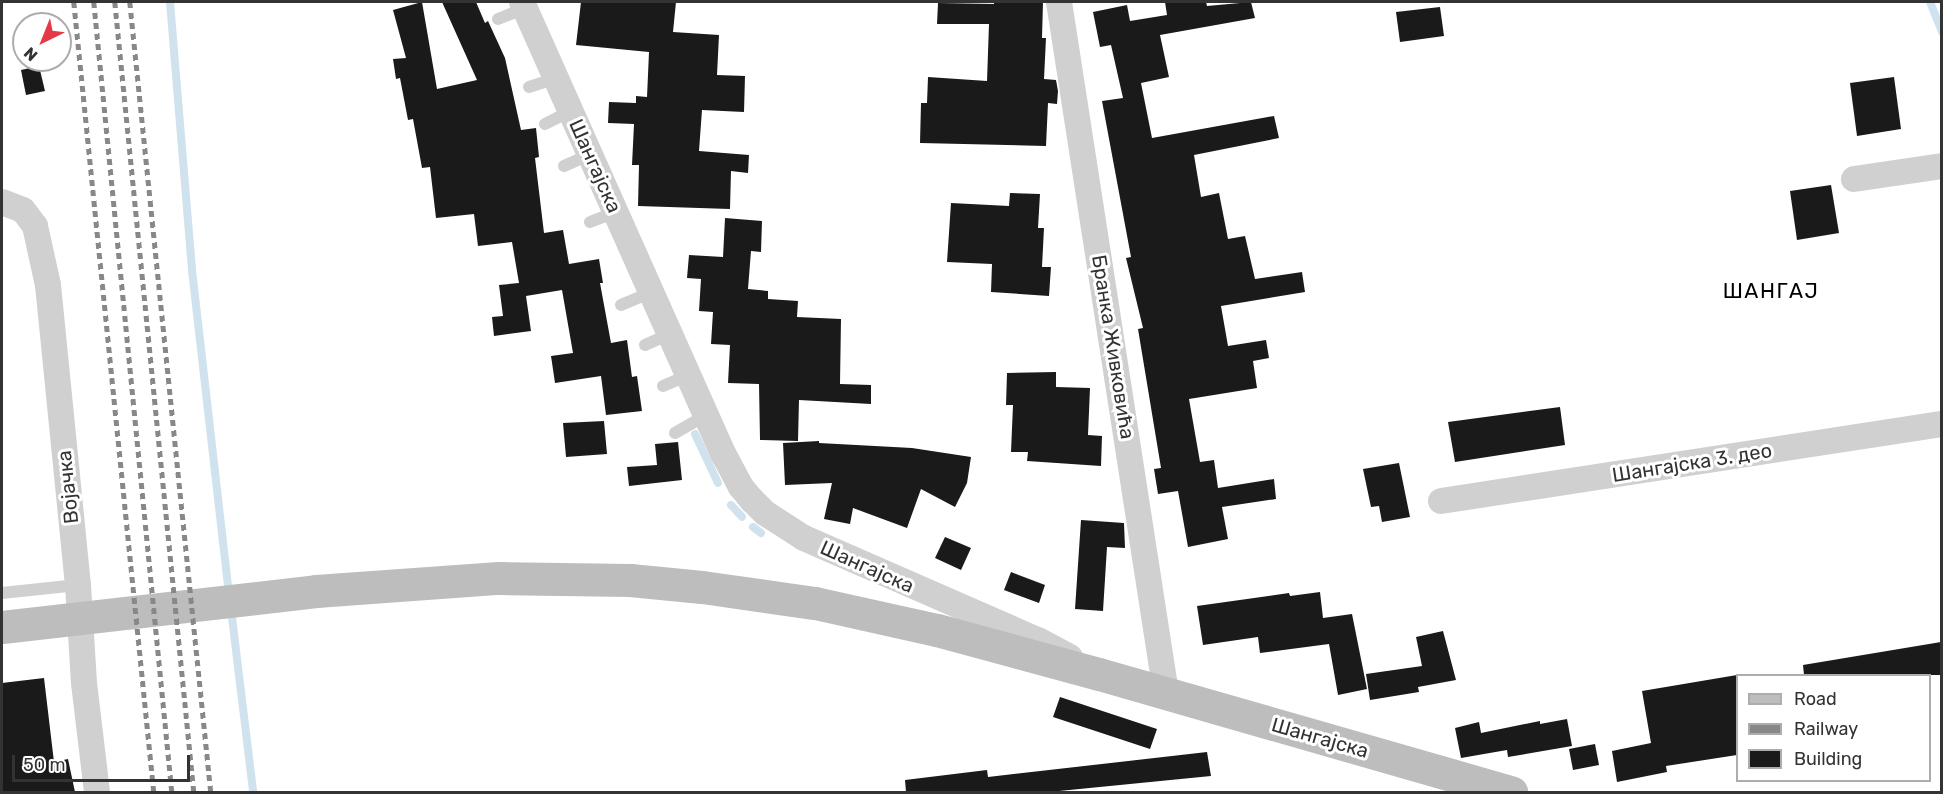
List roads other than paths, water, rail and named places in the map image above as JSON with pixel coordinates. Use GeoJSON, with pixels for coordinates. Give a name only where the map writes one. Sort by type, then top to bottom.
{"type":"FeatureCollection","features":[{"type":"Feature","properties":{"kind":"main road"},"geometry":{"type":"LineString","coordinates":[[2,627],[316,591],[499,578],[630,580],[702,587],[825,605],[937,630],[1099,674]]}},
{"type":"Feature","properties":{"kind":"main road","name":"Шангајска"},"geometry":{"type":"LineString","coordinates":[[1099,674],[1510,792]]}},
{"type":"Feature","properties":{"kind":"street","name":"Бранка Живковића"},"geometry":{"type":"LineString","coordinates":[[1059,2],[1166,693]]}},
{"type":"Feature","properties":{"kind":"street","name":"Шангајска"},"geometry":{"type":"LineString","coordinates":[[524,5],[706,415],[741,486],[765,513],[784,527],[842,557],[1038,640],[1099,674]]}},
{"type":"Feature","properties":{"kind":"street"},"geometry":{"type":"LineString","coordinates":[[1854,179],[1941,166]]}},
{"type":"Feature","properties":{"kind":"street","name":"Војачка"},"geometry":{"type":"LineString","coordinates":[[2,202],[16,205],[29,216],[40,245],[48,285],[78,585],[84,683],[97,792]]}},
{"type":"Feature","properties":{"kind":"street","name":"Шангајска 3. део"},"geometry":{"type":"LineString","coordinates":[[1442,501],[1941,424]]}},
{"type":"Feature","properties":{"kind":"lane"},"geometry":{"type":"LineString","coordinates":[[498,20],[524,5]]}},
{"type":"Feature","properties":{"kind":"lane"},"geometry":{"type":"LineString","coordinates":[[529,87],[556,78]]}},
{"type":"Feature","properties":{"kind":"lane"},"geometry":{"type":"LineString","coordinates":[[545,124],[571,111]]}},
{"type":"Feature","properties":{"kind":"lane"},"geometry":{"type":"LineString","coordinates":[[564,166],[591,154]]}},
{"type":"Feature","properties":{"kind":"lane"},"geometry":{"type":"LineString","coordinates":[[590,222],[616,212]]}},
{"type":"Feature","properties":{"kind":"lane"},"geometry":{"type":"LineString","coordinates":[[621,305],[652,292]]}},
{"type":"Feature","properties":{"kind":"lane"},"geometry":{"type":"LineString","coordinates":[[645,345],[670,334]]}},
{"type":"Feature","properties":{"kind":"lane"},"geometry":{"type":"LineString","coordinates":[[663,386],[689,375]]}},
{"type":"Feature","properties":{"kind":"lane"},"geometry":{"type":"LineString","coordinates":[[675,433],[706,415]]}},
{"type":"Feature","properties":{"kind":"lane"},"geometry":{"type":"LineString","coordinates":[[2,593],[78,585]]}},
{"type":"Feature","properties":{"kind":"waterway"},"geometry":{"type":"LineString","coordinates":[[170,2],[192,270],[229,594]]}},
{"type":"Feature","properties":{"kind":"waterway"},"geometry":{"type":"LineString","coordinates":[[1930,2],[1942,32]]}},
{"type":"Feature","properties":{"kind":"waterway"},"geometry":{"type":"LineString","coordinates":[[695,434],[718,483]]}},
{"type":"Feature","properties":{"kind":"waterway"},"geometry":{"type":"LineString","coordinates":[[731,505],[742,517]]}},
{"type":"Feature","properties":{"kind":"waterway"},"geometry":{"type":"LineString","coordinates":[[753,527],[761,533]]}},
{"type":"Feature","properties":{"kind":"waterway"},"geometry":{"type":"LineString","coordinates":[[231,609],[253,792]]}},
{"type":"Feature","properties":{"kind":"railway"},"geometry":{"type":"LineString","coordinates":[[74,2],[154,792]]}},
{"type":"Feature","properties":{"kind":"railway"},"geometry":{"type":"LineString","coordinates":[[94,2],[172,792]]}},
{"type":"Feature","properties":{"kind":"railway"},"geometry":{"type":"LineString","coordinates":[[115,2],[194,792]]}},
{"type":"Feature","properties":{"kind":"railway"},"geometry":{"type":"LineString","coordinates":[[130,2],[211,792]]}},
{"type":"Feature","properties":{"kind":"district","name":"ШАНГАЈ"},"geometry":{"type":"Point","coordinates":[1771,291]}}]}
